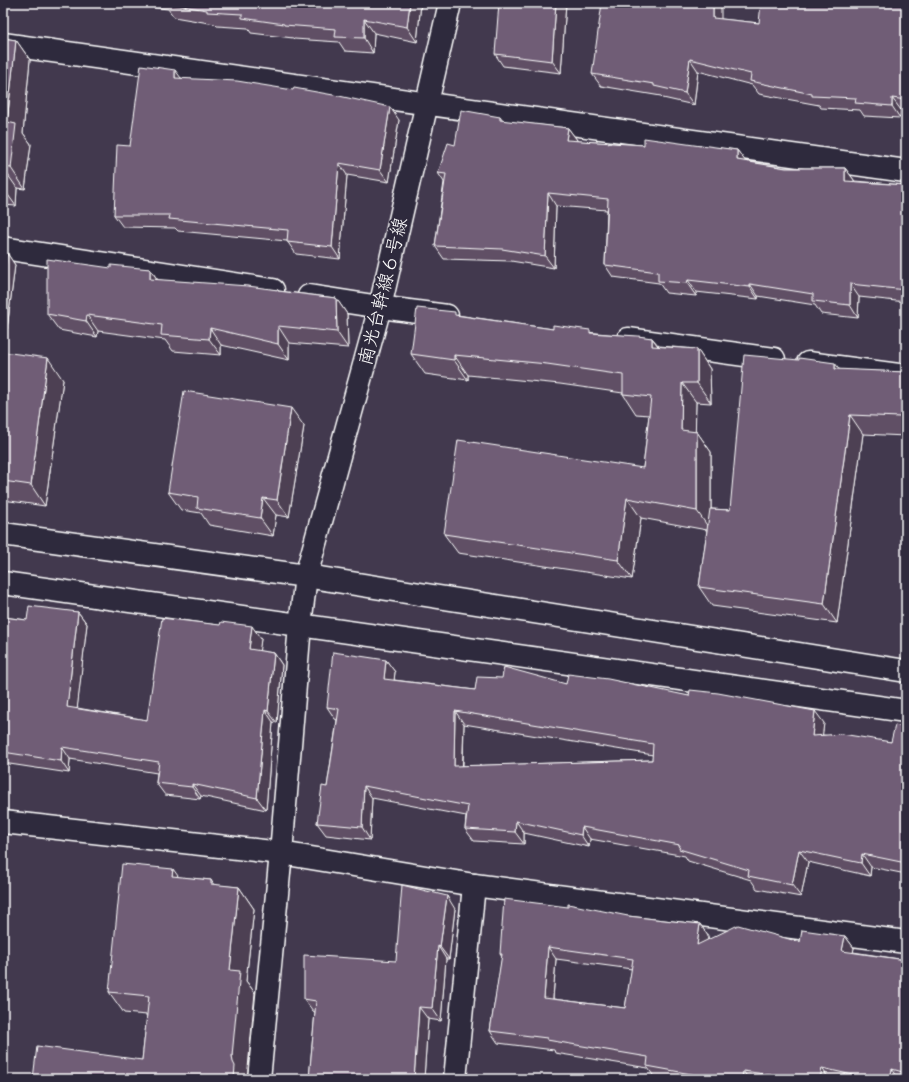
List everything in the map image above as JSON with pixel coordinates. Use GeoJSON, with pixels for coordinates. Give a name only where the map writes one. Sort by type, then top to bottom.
{"type":"FeatureCollection","features":[{"type":"Feature","properties":{"kind":"street","name":"南光台幹線６号線"},"geometry":{"type":"LineString","coordinates":[[259,1079],[281,854],[300,625],[306,576],[380,307],[450,3]]}},
{"type":"Feature","properties":{"kind":"street"},"geometry":{"type":"LineString","coordinates":[[3,44],[906,171]]}},
{"type":"Feature","properties":{"kind":"street"},"geometry":{"type":"LineString","coordinates":[[3,248],[380,307],[466,318]]}},
{"type":"Feature","properties":{"kind":"street"},"geometry":{"type":"LineString","coordinates":[[607,337],[906,376]]}},
{"type":"Feature","properties":{"kind":"street"},"geometry":{"type":"LineString","coordinates":[[3,534],[306,576],[906,671]]}},
{"type":"Feature","properties":{"kind":"street"},"geometry":{"type":"LineString","coordinates":[[3,583],[906,711]]}},
{"type":"Feature","properties":{"kind":"street"},"geometry":{"type":"LineString","coordinates":[[3,822],[281,854],[474,885],[906,942]]}},
{"type":"Feature","properties":{"kind":"street"},"geometry":{"type":"LineString","coordinates":[[455,1079],[474,885]]}},
{"type":"Feature","properties":{"kind":"building"},"geometry":{"type":"Polygon","coordinates":[[[164,3],[410,3],[407,27],[364,19],[364,38],[335,37],[336,29],[284,25],[242,18],[242,14],[207,12],[207,10],[164,3]]]}},
{"type":"Feature","properties":{"kind":"building"},"geometry":{"type":"Polygon","coordinates":[[[499,3],[556,3],[552,61],[495,54],[499,3]]]}},
{"type":"Feature","properties":{"kind":"building"},"geometry":{"type":"Polygon","coordinates":[[[602,3],[713,3],[713,18],[759,23],[761,3],[906,3],[906,100],[892,98],[892,106],[855,103],[856,98],[812,96],[812,94],[750,81],[751,74],[690,59],[685,93],[654,86],[654,84],[592,74],[602,3]]]}},
{"type":"Feature","properties":{"kind":"building"},"geometry":{"type":"Polygon","coordinates":[[[3,38],[16,40],[7,122],[16,124],[11,168],[3,167],[3,38]]]}},
{"type":"Feature","properties":{"kind":"building"},"geometry":{"type":"Polygon","coordinates":[[[141,65],[175,70],[175,78],[237,81],[293,90],[294,88],[390,107],[380,170],[339,163],[332,247],[287,242],[288,230],[169,219],[170,215],[114,215],[117,145],[130,146],[141,65]]]}},
{"type":"Feature","properties":{"kind":"building"},"geometry":{"type":"Polygon","coordinates":[[[461,110],[500,117],[500,120],[568,128],[566,140],[644,145],[644,138],[701,145],[737,150],[737,160],[786,168],[845,168],[845,181],[906,185],[906,290],[850,284],[850,305],[813,301],[813,294],[750,284],[750,287],[688,280],[687,283],[658,281],[658,272],[605,265],[608,199],[548,193],[545,256],[502,249],[435,246],[446,174],[438,173],[448,143],[455,145],[461,110]]]}},
{"type":"Feature","properties":{"kind":"building"},"geometry":{"type":"Polygon","coordinates":[[[3,253],[7,253],[3,284],[3,253]]]}},
{"type":"Feature","properties":{"kind":"building"},"geometry":{"type":"Polygon","coordinates":[[[47,259],[111,268],[111,265],[150,269],[150,279],[248,286],[336,298],[337,332],[278,326],[278,344],[210,328],[209,339],[161,335],[162,325],[87,315],[86,321],[47,314],[47,259]]]}},
{"type":"Feature","properties":{"kind":"building"},"geometry":{"type":"Polygon","coordinates":[[[417,308],[455,312],[455,315],[553,329],[553,325],[590,330],[590,333],[652,338],[652,346],[697,349],[697,383],[682,383],[681,430],[697,432],[697,511],[627,498],[618,560],[444,534],[458,440],[643,468],[651,397],[623,394],[623,375],[547,364],[454,355],[454,360],[411,354],[417,308]]]}},
{"type":"Feature","properties":{"kind":"building"},"geometry":{"type":"Polygon","coordinates":[[[3,352],[48,358],[31,485],[3,481],[3,352]]]}},
{"type":"Feature","properties":{"kind":"building"},"geometry":{"type":"Polygon","coordinates":[[[744,355],[799,360],[799,358],[835,363],[835,369],[906,372],[906,418],[850,415],[824,604],[699,587],[710,509],[730,510],[744,355]]]}},
{"type":"Feature","properties":{"kind":"building"},"geometry":{"type":"Polygon","coordinates":[[[184,391],[291,408],[277,500],[263,498],[260,518],[197,508],[198,497],[168,492],[184,391]]]}},
{"type":"Feature","properties":{"kind":"building"},"geometry":{"type":"Polygon","coordinates":[[[29,606],[78,612],[67,707],[147,720],[162,618],[220,625],[221,622],[252,626],[249,649],[274,653],[268,711],[265,710],[257,798],[192,784],[192,787],[156,783],[159,762],[62,747],[61,761],[3,752],[3,617],[27,620],[29,606]]]}},
{"type":"Feature","properties":{"kind":"building"},"geometry":{"type":"Polygon","coordinates":[[[333,652],[386,660],[384,679],[475,690],[477,677],[502,678],[504,667],[566,684],[568,674],[608,679],[689,696],[690,690],[718,693],[815,711],[812,736],[842,734],[891,742],[895,725],[906,728],[906,863],[862,854],[861,863],[799,850],[792,885],[748,876],[749,870],[679,849],[680,845],[582,827],[581,835],[516,821],[515,832],[465,829],[468,806],[364,786],[362,827],[317,823],[322,786],[327,787],[339,709],[327,707],[333,652]],[[455,711],[454,766],[652,760],[653,744],[455,711]]]}},
{"type":"Feature","properties":{"kind":"building"},"geometry":{"type":"Polygon","coordinates":[[[122,864],[173,869],[172,876],[211,880],[211,884],[239,887],[230,970],[240,971],[232,1056],[235,1066],[234,1079],[33,1079],[37,1046],[142,1060],[149,996],[109,992],[122,864]]]}},
{"type":"Feature","properties":{"kind":"building"},"geometry":{"type":"Polygon","coordinates":[[[402,885],[447,896],[440,947],[438,946],[432,1008],[419,1007],[414,1079],[309,1079],[316,1001],[304,999],[304,955],[396,961],[402,885]]]}},
{"type":"Feature","properties":{"kind":"building"},"geometry":{"type":"Polygon","coordinates":[[[504,899],[568,907],[568,904],[628,916],[700,924],[697,945],[738,925],[800,942],[802,930],[845,936],[842,951],[906,960],[906,1073],[892,1069],[890,1079],[870,1079],[822,1068],[820,1079],[800,1079],[743,1071],[742,1079],[702,1079],[702,1076],[647,1066],[648,1057],[547,1040],[547,1038],[490,1031],[502,954],[500,954],[504,899]],[[548,947],[544,998],[625,1008],[633,959],[548,947]]]}}]}
